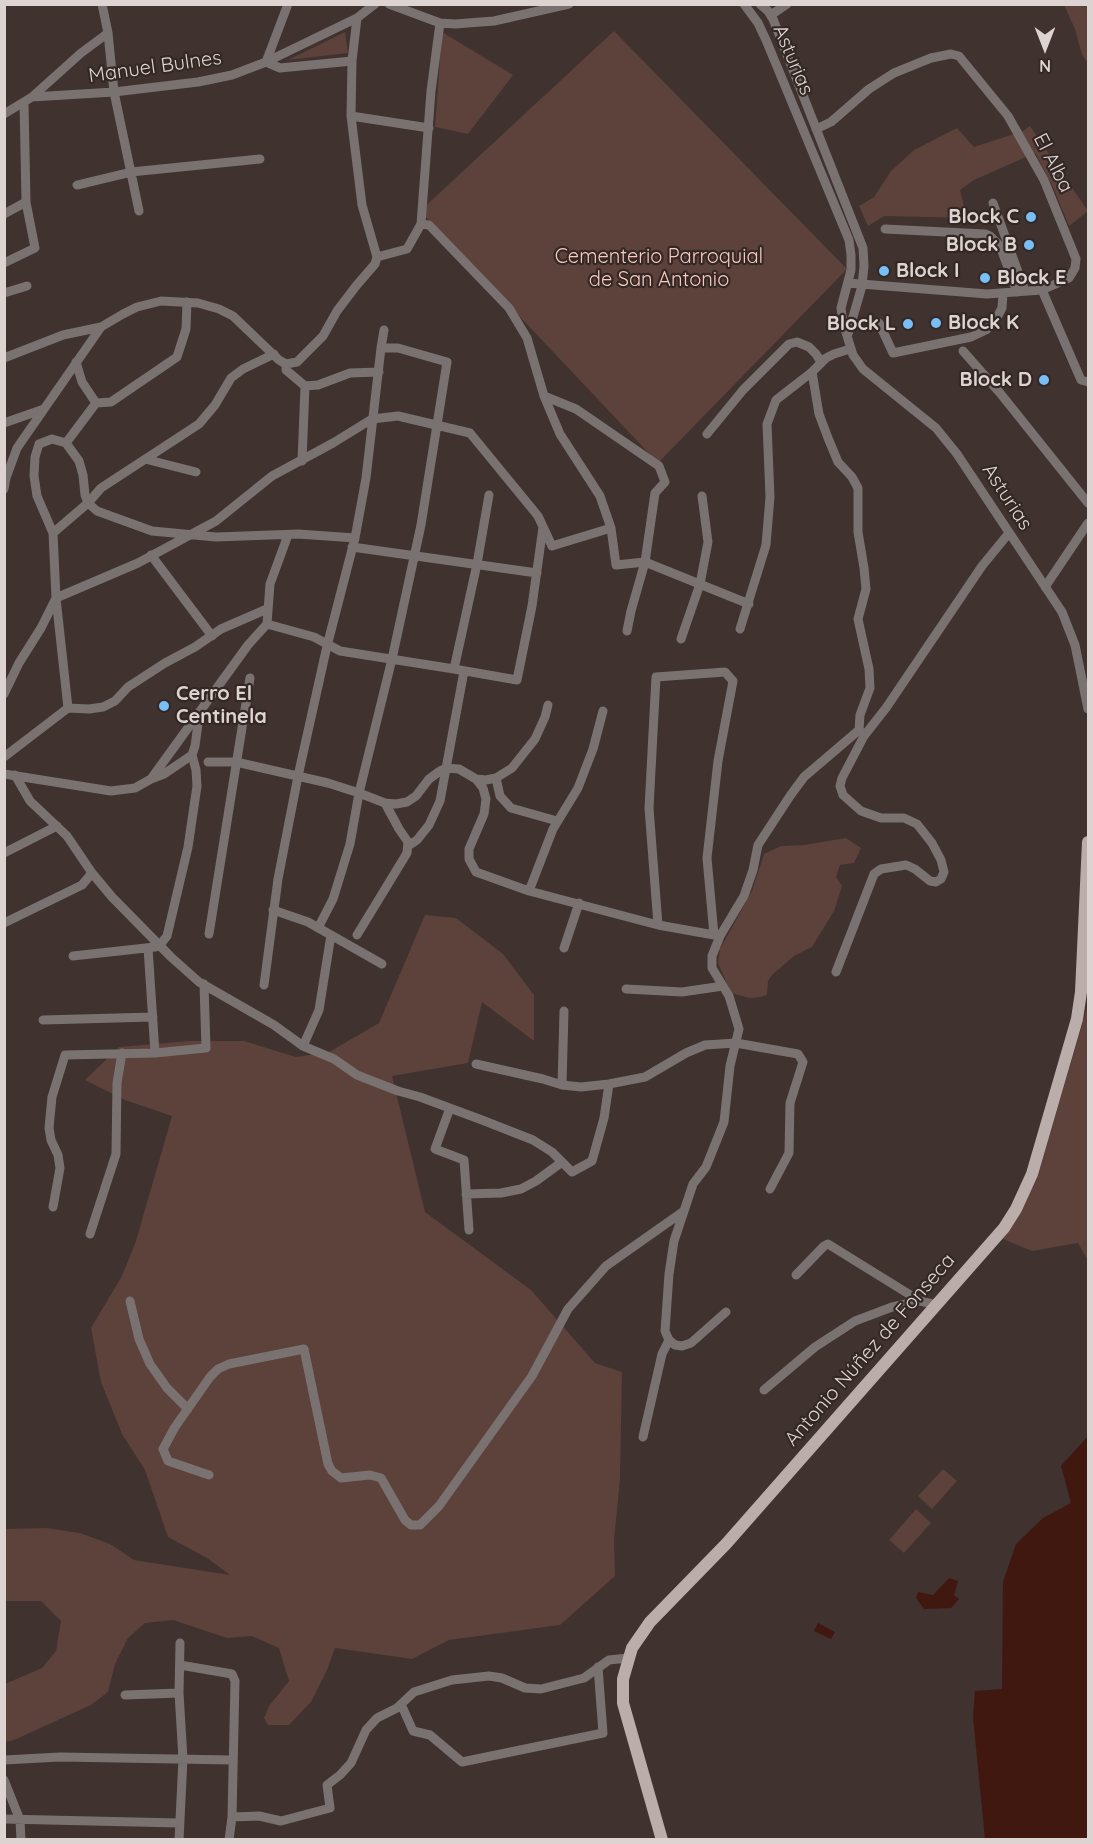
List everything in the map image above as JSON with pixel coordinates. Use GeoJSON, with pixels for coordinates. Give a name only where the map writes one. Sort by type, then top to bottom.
{"type":"FeatureCollection","features":[{"type":"Feature","properties":{"kind":"main road","name":"Antonio Núñez de Fonseca"},"geometry":{"type":"LineString","coordinates":[[662,1839],[622,1703],[623,1679],[628,1658],[637,1639],[650,1622],[733,1535],[937,1305],[1004,1228],[1022,1199],[1032,1174],[1077,1019],[1081,992],[1089,842]]}},
{"type":"Feature","properties":{"kind":"street"},"geometry":{"type":"LineString","coordinates":[[102,4],[108,33],[114,92],[139,211]]}},
{"type":"Feature","properties":{"kind":"street"},"geometry":{"type":"LineString","coordinates":[[288,4],[266,62],[280,68],[352,60]]}},
{"type":"Feature","properties":{"kind":"street","name":"Manuel Bulnes"},"geometry":{"type":"LineString","coordinates":[[28,100],[216,79],[266,62],[357,18],[375,4]]}},
{"type":"Feature","properties":{"kind":"street"},"geometry":{"type":"LineString","coordinates":[[389,4],[440,22],[471,24],[495,21],[569,4]]}},
{"type":"Feature","properties":{"kind":"street","name":"Asturias"},"geometry":{"type":"LineString","coordinates":[[744,4],[762,31],[849,240],[852,262],[841,308],[850,349],[863,369],[944,436],[1062,612],[1072,635],[1089,709]]}},
{"type":"Feature","properties":{"kind":"street","name":"Asturias"},"geometry":{"type":"LineString","coordinates":[[760,4],[771,15],[861,240],[864,257],[862,286],[847,336]]}},
{"type":"Feature","properties":{"kind":"street"},"geometry":{"type":"LineString","coordinates":[[771,15],[787,4]]}},
{"type":"Feature","properties":{"kind":"street"},"geometry":{"type":"LineString","coordinates":[[4,358],[63,335],[101,327],[137,307],[161,301],[198,303],[227,312],[279,360],[286,364],[297,362],[323,336],[344,303],[375,264],[377,257],[362,206],[351,116],[352,60],[357,18]]}},
{"type":"Feature","properties":{"kind":"street"},"geometry":{"type":"LineString","coordinates":[[377,257],[407,249],[421,224],[431,91],[440,22]]}},
{"type":"Feature","properties":{"kind":"street","name":"Manuel Bulnes"},"geometry":{"type":"LineString","coordinates":[[4,114],[28,100],[81,53],[108,33]]}},
{"type":"Feature","properties":{"kind":"street","name":"El Alba"},"geometry":{"type":"LineString","coordinates":[[816,129],[831,122],[869,89],[894,73],[931,58],[951,54],[959,56],[995,99],[1013,125],[1044,180],[1076,259],[1075,268],[1069,278],[1042,290],[987,294],[848,284]]}},
{"type":"Feature","properties":{"kind":"street"},"geometry":{"type":"LineString","coordinates":[[4,263],[35,248],[26,202],[28,100]]}},
{"type":"Feature","properties":{"kind":"street"},"geometry":{"type":"LineString","coordinates":[[351,116],[429,128]]}},
{"type":"Feature","properties":{"kind":"street"},"geometry":{"type":"LineString","coordinates":[[77,185],[131,172],[260,159]]}},
{"type":"Feature","properties":{"kind":"street"},"geometry":{"type":"LineString","coordinates":[[4,214],[26,202]]}},
{"type":"Feature","properties":{"kind":"street"},"geometry":{"type":"LineString","coordinates":[[993,203],[1021,292]]}},
{"type":"Feature","properties":{"kind":"street"},"geometry":{"type":"LineString","coordinates":[[421,224],[429,225],[509,308],[526,338],[544,396],[560,434],[600,496],[611,528],[616,565],[645,562],[749,604]]}},
{"type":"Feature","properties":{"kind":"street"},"geometry":{"type":"LineString","coordinates":[[885,229],[990,236],[1000,246],[1021,292]]}},
{"type":"Feature","properties":{"kind":"street"},"geometry":{"type":"LineString","coordinates":[[4,293],[27,286]]}},
{"type":"Feature","properties":{"kind":"street"},"geometry":{"type":"LineString","coordinates":[[1042,290],[1081,380],[1089,382]]}},
{"type":"Feature","properties":{"kind":"street"},"geometry":{"type":"LineString","coordinates":[[879,323],[893,353],[970,337],[986,330],[995,321],[1002,308],[1003,293]]}},
{"type":"Feature","properties":{"kind":"street"},"geometry":{"type":"LineString","coordinates":[[66,443],[96,404],[111,402],[177,357],[186,329],[187,302]]}},
{"type":"Feature","properties":{"kind":"street"},"geometry":{"type":"LineString","coordinates":[[4,489],[16,448],[101,327]]}},
{"type":"Feature","properties":{"kind":"street"},"geometry":{"type":"LineString","coordinates":[[264,985],[273,910],[298,777],[366,478],[384,330]]}},
{"type":"Feature","properties":{"kind":"street"},"geometry":{"type":"LineString","coordinates":[[708,434],[743,390],[789,344],[797,342],[809,347],[821,362]]}},
{"type":"Feature","properties":{"kind":"street"},"geometry":{"type":"LineString","coordinates":[[318,928],[333,899],[350,844],[359,793],[415,555],[447,362],[398,348],[381,348]]}},
{"type":"Feature","properties":{"kind":"street"},"geometry":{"type":"LineString","coordinates":[[741,629],[762,562],[769,521],[767,424],[776,400],[812,372],[821,362],[834,354],[850,349]]}},
{"type":"Feature","properties":{"kind":"street"},"geometry":{"type":"LineString","coordinates":[[963,351],[1089,503]]}},
{"type":"Feature","properties":{"kind":"street"},"geometry":{"type":"LineString","coordinates":[[53,533],[88,503],[101,488],[199,424],[215,405],[231,378],[243,369],[273,354]]}},
{"type":"Feature","properties":{"kind":"street"},"geometry":{"type":"LineString","coordinates":[[76,362],[82,382],[96,404]]}},
{"type":"Feature","properties":{"kind":"street"},"geometry":{"type":"LineString","coordinates":[[286,364],[286,370],[305,386],[318,385],[350,373],[379,372]]}},
{"type":"Feature","properties":{"kind":"street"},"geometry":{"type":"LineString","coordinates":[[812,372],[819,414],[828,438],[838,462],[852,477],[858,488],[858,532],[866,589],[858,619],[869,669],[870,688],[860,715],[862,733],[840,786],[843,795],[867,814],[881,818],[904,818],[917,824],[928,836],[937,852],[944,874],[939,881],[933,882],[915,869],[901,865],[881,869],[874,874],[836,972]]}},
{"type":"Feature","properties":{"kind":"street"},"geometry":{"type":"LineString","coordinates":[[302,461],[305,386]]}},
{"type":"Feature","properties":{"kind":"street"},"geometry":{"type":"LineString","coordinates":[[544,396],[576,409],[658,466],[665,482],[655,493],[645,562],[627,631]]}},
{"type":"Feature","properties":{"kind":"street"},"geometry":{"type":"LineString","coordinates":[[4,423],[44,409]]}},
{"type":"Feature","properties":{"kind":"street"},"geometry":{"type":"LineString","coordinates":[[4,694],[56,598],[114,574],[216,521],[272,476],[302,461],[372,419],[398,416],[470,433],[538,516],[552,546],[611,528]]}},
{"type":"Feature","properties":{"kind":"street"},"geometry":{"type":"LineString","coordinates":[[68,708],[56,598],[53,533],[37,496],[34,476],[35,457],[39,444],[52,439],[66,443],[79,461],[88,503],[97,511],[152,531],[216,537],[298,534],[353,542],[415,555],[537,573]]}},
{"type":"Feature","properties":{"kind":"street"},"geometry":{"type":"LineString","coordinates":[[145,459],[196,472]]}},
{"type":"Feature","properties":{"kind":"street"},"geometry":{"type":"LineString","coordinates":[[357,935],[402,863],[408,846],[424,832],[440,801],[459,670],[489,495]]}},
{"type":"Feature","properties":{"kind":"street"},"geometry":{"type":"LineString","coordinates":[[681,639],[699,584],[708,542],[702,496]]}},
{"type":"Feature","properties":{"kind":"street"},"geometry":{"type":"LineString","coordinates":[[1045,587],[1089,523]]}},
{"type":"Feature","properties":{"kind":"street"},"geometry":{"type":"LineString","coordinates":[[267,624],[314,637],[340,651],[517,680],[537,573],[543,524]]}},
{"type":"Feature","properties":{"kind":"street"},"geometry":{"type":"LineString","coordinates":[[717,935],[744,896],[758,845],[790,796],[812,769],[862,733],[886,708],[982,566],[1009,533]]}},
{"type":"Feature","properties":{"kind":"street"},"geometry":{"type":"LineString","coordinates":[[151,779],[248,645],[267,624],[270,584],[288,535]]}},
{"type":"Feature","properties":{"kind":"street"},"geometry":{"type":"LineString","coordinates":[[151,555],[212,636]]}},
{"type":"Feature","properties":{"kind":"street"},"geometry":{"type":"LineString","coordinates":[[4,757],[68,708],[103,707],[115,700],[128,687],[221,629],[267,609]]}},
{"type":"Feature","properties":{"kind":"street"},"geometry":{"type":"LineString","coordinates":[[658,925],[649,808],[656,677],[725,672],[733,681],[718,761],[708,858],[717,935],[712,968],[729,996],[739,1029],[730,1066],[724,1122],[706,1167],[693,1184],[674,1241],[665,1331],[669,1340],[675,1345],[682,1346],[691,1343],[726,1312]]}},
{"type":"Feature","properties":{"kind":"street"},"geometry":{"type":"LineString","coordinates":[[209,934],[250,678]]}},
{"type":"Feature","properties":{"kind":"street"},"geometry":{"type":"LineString","coordinates":[[208,762],[236,762],[359,793],[386,803],[401,804],[412,800],[429,779],[446,768],[465,771],[476,778],[486,780],[507,772],[528,749],[541,728],[548,705]]}},
{"type":"Feature","properties":{"kind":"street"},"geometry":{"type":"LineString","coordinates":[[529,891],[552,829],[578,788],[593,749],[603,711]]}},
{"type":"Feature","properties":{"kind":"street"},"geometry":{"type":"LineString","coordinates":[[74,956],[160,945],[169,931],[188,847],[197,786],[192,755],[199,714]]}},
{"type":"Feature","properties":{"kind":"street"},"geometry":{"type":"LineString","coordinates":[[4,774],[111,791],[135,788],[164,774],[192,755]]}},
{"type":"Feature","properties":{"kind":"street"},"geometry":{"type":"LineString","coordinates":[[15,775],[30,801],[67,836],[92,873],[135,922],[171,957],[204,984],[274,1025],[303,1046],[334,1059],[357,1075],[533,1140],[552,1152],[572,1172],[592,1161],[604,1118],[609,1084]]}},
{"type":"Feature","properties":{"kind":"street"},"geometry":{"type":"LineString","coordinates":[[476,778],[483,788],[486,799],[484,814],[469,849],[470,864],[476,872],[529,891],[658,925],[717,935]]}},
{"type":"Feature","properties":{"kind":"street"},"geometry":{"type":"LineString","coordinates":[[496,778],[500,796],[511,808],[557,821]]}},
{"type":"Feature","properties":{"kind":"street"},"geometry":{"type":"LineString","coordinates":[[386,803],[408,842],[408,846]]}},
{"type":"Feature","properties":{"kind":"street"},"geometry":{"type":"LineString","coordinates":[[4,853],[57,826]]}},
{"type":"Feature","properties":{"kind":"street"},"geometry":{"type":"LineString","coordinates":[[4,923],[82,885],[92,873]]}},
{"type":"Feature","properties":{"kind":"street"},"geometry":{"type":"LineString","coordinates":[[564,948],[579,903]]}},
{"type":"Feature","properties":{"kind":"street"},"geometry":{"type":"LineString","coordinates":[[273,910],[308,922],[382,964]]}},
{"type":"Feature","properties":{"kind":"street"},"geometry":{"type":"LineString","coordinates":[[303,1046],[319,1010],[331,935]]}},
{"type":"Feature","properties":{"kind":"street"},"geometry":{"type":"LineString","coordinates":[[148,948],[155,1053]]}},
{"type":"Feature","properties":{"kind":"street"},"geometry":{"type":"LineString","coordinates":[[53,1207],[60,1168],[49,1128],[54,1090],[65,1055],[155,1053],[206,1048],[204,984]]}},
{"type":"Feature","properties":{"kind":"street"},"geometry":{"type":"LineString","coordinates":[[626,989],[681,992],[723,986]]}},
{"type":"Feature","properties":{"kind":"street"},"geometry":{"type":"LineString","coordinates":[[562,1085],[564,1011]]}},
{"type":"Feature","properties":{"kind":"street"},"geometry":{"type":"LineString","coordinates":[[42,1020],[153,1017]]}},
{"type":"Feature","properties":{"kind":"street"},"geometry":{"type":"LineString","coordinates":[[476,1064],[562,1085],[581,1087],[645,1077],[686,1053],[705,1045],[736,1043],[798,1054],[803,1062],[790,1103],[789,1153],[770,1189]]}},
{"type":"Feature","properties":{"kind":"street"},"geometry":{"type":"LineString","coordinates":[[90,1234],[116,1154],[117,1083],[122,1053]]}},
{"type":"Feature","properties":{"kind":"street"},"geometry":{"type":"LineString","coordinates":[[450,1108],[435,1149],[464,1160],[468,1230]]}},
{"type":"Feature","properties":{"kind":"street"},"geometry":{"type":"LineString","coordinates":[[466,1194],[501,1193],[521,1189],[562,1162]]}},
{"type":"Feature","properties":{"kind":"street"},"geometry":{"type":"LineString","coordinates":[[209,1475],[168,1461],[163,1449],[175,1427],[210,1377],[224,1366],[304,1349],[328,1464],[332,1471],[341,1478],[374,1475],[381,1478],[405,1520],[411,1525],[420,1524],[439,1506],[532,1376],[568,1309],[606,1266],[684,1210]]}},
{"type":"Feature","properties":{"kind":"street"},"geometry":{"type":"LineString","coordinates":[[796,1275],[828,1244],[920,1301],[937,1305]]}},
{"type":"Feature","properties":{"kind":"street"},"geometry":{"type":"LineString","coordinates":[[130,1301],[139,1339],[150,1364],[167,1388],[188,1409]]}},
{"type":"Feature","properties":{"kind":"street"},"geometry":{"type":"LineString","coordinates":[[764,1390],[815,1347],[855,1321],[892,1307],[920,1301]]}},
{"type":"Feature","properties":{"kind":"street"},"geometry":{"type":"LineString","coordinates":[[643,1437],[662,1354],[669,1340]]}},
{"type":"Feature","properties":{"kind":"street"},"geometry":{"type":"LineString","coordinates":[[179,1839],[183,1760],[179,1693],[180,1644]]}},
{"type":"Feature","properties":{"kind":"street"},"geometry":{"type":"LineString","coordinates":[[232,1817],[259,1816],[281,1821],[330,1808],[327,1785],[351,1763],[370,1725],[377,1718],[401,1704],[414,1692],[452,1680],[489,1676],[502,1678],[525,1688],[541,1689],[584,1678],[615,1658],[628,1658]]}},
{"type":"Feature","properties":{"kind":"street"},"geometry":{"type":"LineString","coordinates":[[180,1665],[232,1674],[236,1681],[232,1817],[229,1839]]}},
{"type":"Feature","properties":{"kind":"street"},"geometry":{"type":"LineString","coordinates":[[401,1704],[413,1731],[430,1735],[462,1762],[603,1733],[598,1667]]}},
{"type":"Feature","properties":{"kind":"street"},"geometry":{"type":"LineString","coordinates":[[125,1695],[179,1693]]}},
{"type":"Feature","properties":{"kind":"street"},"geometry":{"type":"LineString","coordinates":[[4,1760],[60,1757],[232,1760]]}},
{"type":"Feature","properties":{"kind":"street"},"geometry":{"type":"LineString","coordinates":[[4,1779],[20,1820],[21,1839]]}},
{"type":"Feature","properties":{"kind":"street"},"geometry":{"type":"LineString","coordinates":[[4,1819],[179,1822]]}},
{"type":"Feature","properties":{"kind":"green space"},"geometry":{"type":"Polygon","coordinates":[[[1064,5],[1088,5],[1088,63],[1082,55],[1075,29],[1064,5]]]}},
{"type":"Feature","properties":{"kind":"green space","name":"Cementerio Parroquial de San Antonio"},"geometry":{"type":"Polygon","coordinates":[[[614,31],[847,269],[658,463],[420,211],[614,31]]]}},
{"type":"Feature","properties":{"kind":"green space"},"geometry":{"type":"Polygon","coordinates":[[[345,32],[348,53],[288,60],[345,32]]]}},
{"type":"Feature","properties":{"kind":"green space"},"geometry":{"type":"Polygon","coordinates":[[[442,32],[513,75],[468,134],[435,127],[442,32]]]}},
{"type":"Feature","properties":{"kind":"green space"},"geometry":{"type":"Polygon","coordinates":[[[1030,126],[1088,211],[1069,226],[1053,187],[1035,153],[974,180],[960,190],[967,218],[884,216],[868,226],[859,206],[874,197],[891,171],[914,150],[957,128],[974,147],[1023,131],[1030,126]]]}},
{"type":"Feature","properties":{"kind":"green space"},"geometry":{"type":"Polygon","coordinates":[[[846,838],[861,848],[854,863],[840,865],[836,877],[842,886],[834,911],[812,947],[794,956],[772,975],[768,981],[767,995],[750,998],[731,993],[718,963],[720,949],[752,891],[764,854],[781,846],[804,845],[846,838]]]}},
{"type":"Feature","properties":{"kind":"green space"},"geometry":{"type":"Polygon","coordinates":[[[425,915],[456,918],[503,954],[534,995],[534,1041],[482,1002],[468,1063],[392,1076],[425,1212],[531,1290],[595,1363],[622,1372],[620,1479],[614,1540],[615,1576],[560,1625],[449,1640],[412,1659],[335,1648],[311,1702],[289,1725],[268,1725],[264,1718],[269,1706],[289,1681],[279,1648],[252,1636],[227,1638],[173,1620],[145,1623],[128,1638],[115,1664],[108,1692],[91,1705],[5,1742],[5,1684],[42,1668],[56,1651],[61,1621],[41,1601],[5,1601],[4,1529],[46,1528],[80,1533],[110,1544],[134,1560],[230,1575],[207,1558],[168,1537],[145,1470],[122,1434],[101,1382],[91,1328],[122,1276],[136,1241],[172,1116],[125,1100],[85,1080],[119,1047],[189,1041],[244,1041],[296,1057],[329,1052],[379,1023],[425,915]]]}},
{"type":"Feature","properties":{"kind":"green space"},"geometry":{"type":"Polygon","coordinates":[[[1088,1004],[1088,1261],[1078,1243],[1032,1251],[1003,1239],[1037,1179],[1088,1004]]]}},
{"type":"Feature","properties":{"kind":"green space"},"geometry":{"type":"Polygon","coordinates":[[[943,1469],[957,1481],[932,1509],[918,1496],[943,1469]]]}},
{"type":"Feature","properties":{"kind":"green space"},"geometry":{"type":"Polygon","coordinates":[[[916,1509],[931,1523],[904,1553],[889,1540],[916,1509]]]}},
{"type":"Feature","properties":{"kind":"shaded area"},"geometry":{"type":"Polygon","coordinates":[[[1088,1436],[1088,1839],[985,1839],[973,1717],[975,1691],[1002,1689],[1003,1582],[1016,1544],[1043,1518],[1071,1503],[1061,1466],[1088,1436]]]}},
{"type":"Feature","properties":{"kind":"shaded area"},"geometry":{"type":"Polygon","coordinates":[[[949,1578],[958,1581],[954,1595],[959,1599],[951,1608],[924,1609],[916,1598],[918,1592],[933,1595],[949,1578]]]}},
{"type":"Feature","properties":{"kind":"shaded area"},"geometry":{"type":"Polygon","coordinates":[[[818,1623],[835,1632],[831,1639],[814,1631],[818,1623]]]}},
{"type":"Feature","properties":{"kind":"place","name":"Block C"},"geometry":{"type":"Point","coordinates":[1031,217]}},
{"type":"Feature","properties":{"kind":"place","name":"Block B"},"geometry":{"type":"Point","coordinates":[1029,245]}},
{"type":"Feature","properties":{"kind":"place","name":"Block I"},"geometry":{"type":"Point","coordinates":[884,271]}},
{"type":"Feature","properties":{"kind":"place","name":"Block E"},"geometry":{"type":"Point","coordinates":[985,278]}},
{"type":"Feature","properties":{"kind":"place","name":"Block K"},"geometry":{"type":"Point","coordinates":[936,323]}},
{"type":"Feature","properties":{"kind":"place","name":"Block L"},"geometry":{"type":"Point","coordinates":[908,324]}},
{"type":"Feature","properties":{"kind":"place","name":"Block D"},"geometry":{"type":"Point","coordinates":[1044,380]}},
{"type":"Feature","properties":{"kind":"place","name":"Cerro El Centinela"},"geometry":{"type":"Point","coordinates":[164,706]}}]}
